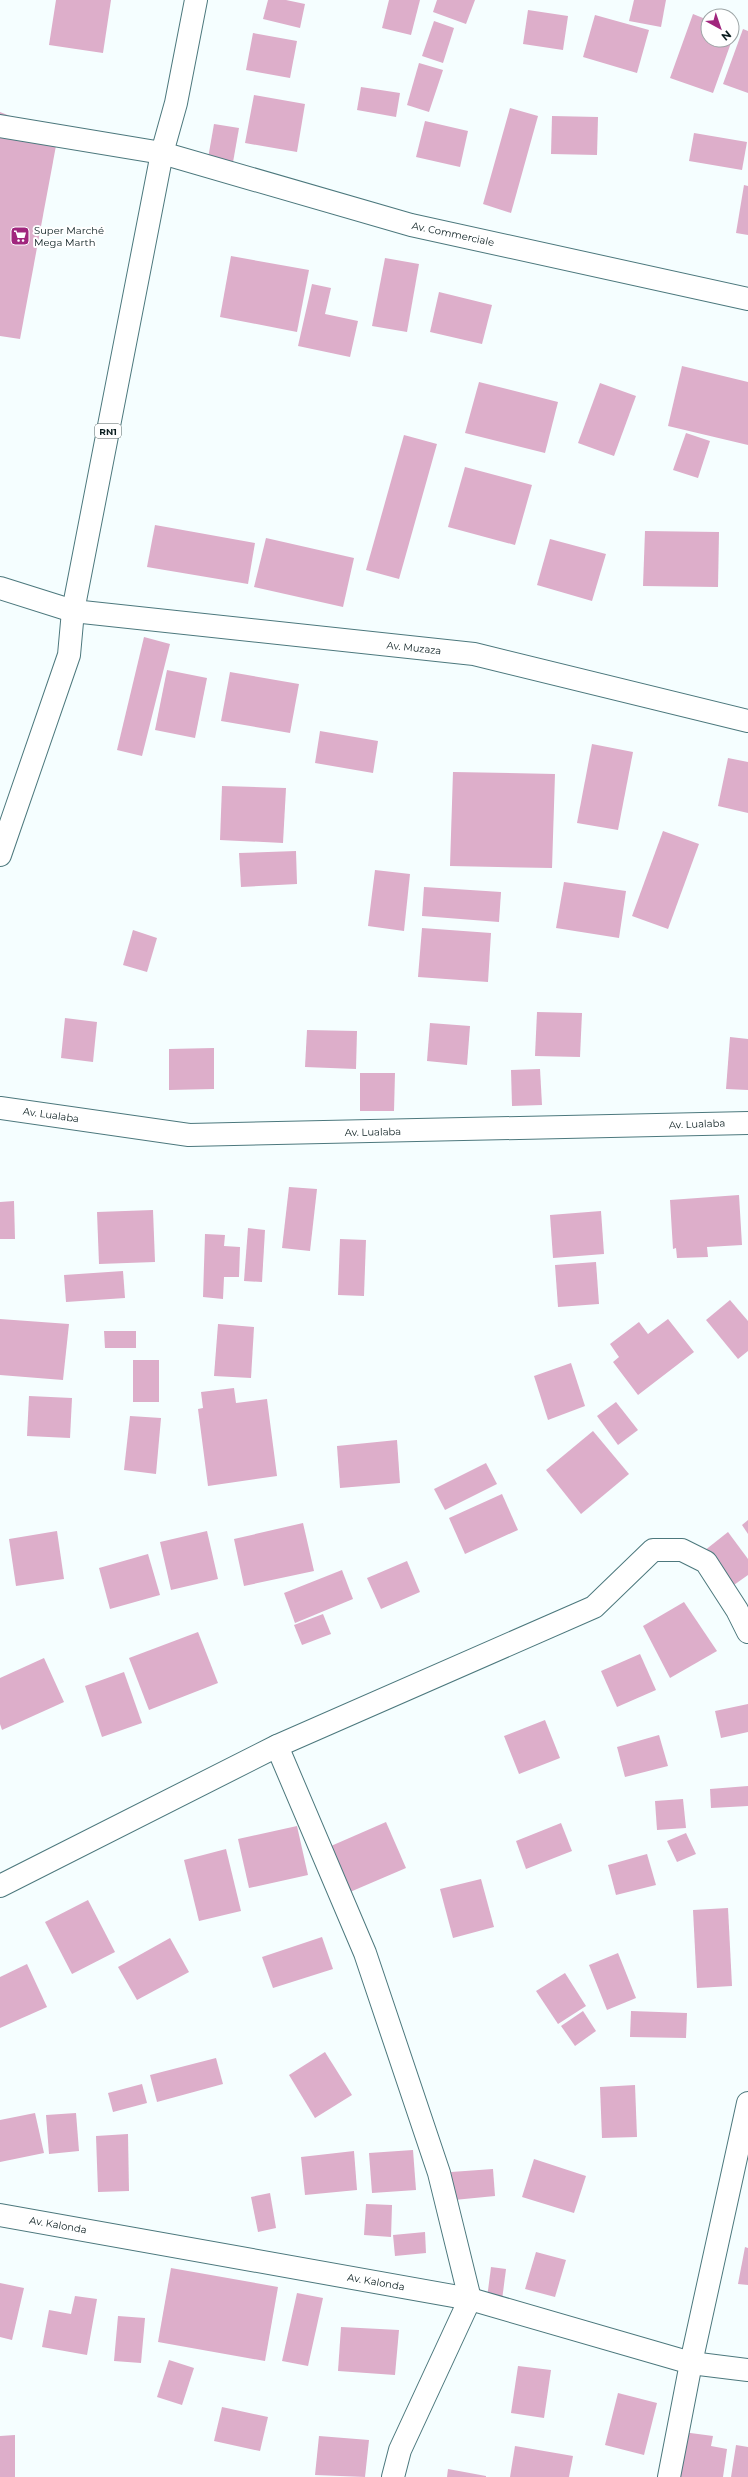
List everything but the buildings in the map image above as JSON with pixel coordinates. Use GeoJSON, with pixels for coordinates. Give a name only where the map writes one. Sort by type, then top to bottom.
{"type":"FeatureCollection","features":[{"type":"Feature","properties":{"kind":"main road","name":"RN1"},"geometry":{"type":"LineString","coordinates":[[0,855],[69,655],[73,611],[162,153],[176,103],[196,0]]}},
{"type":"Feature","properties":{"kind":"main road","name":"Av. Commerciale"},"geometry":{"type":"LineString","coordinates":[[0,126],[162,153],[411,226],[748,299]]}},
{"type":"Feature","properties":{"kind":"main road","name":"Av. Muzaza"},"geometry":{"type":"LineString","coordinates":[[0,588],[73,611],[474,654],[748,721]]}},
{"type":"Feature","properties":{"kind":"main road","name":"Av. Lualaba"},"geometry":{"type":"LineString","coordinates":[[0,1108],[189,1135],[748,1123]]}},
{"type":"Feature","properties":{"kind":"main road"},"geometry":{"type":"LineString","coordinates":[[0,1886],[277,1746],[594,1607],[653,1550],[682,1550],[706,1562],[737,1610],[748,1632]]}},
{"type":"Feature","properties":{"kind":"main road"},"geometry":{"type":"LineString","coordinates":[[277,1746],[365,1953],[439,2173],[470,2299],[400,2450],[393,2477]]}},
{"type":"Feature","properties":{"kind":"main road"},"geometry":{"type":"LineString","coordinates":[[669,2477],[691,2363],[748,2103]]}},
{"type":"Feature","properties":{"kind":"main road","name":"Av. Kalonda"},"geometry":{"type":"LineString","coordinates":[[0,2215],[470,2299],[691,2363],[748,2370]]}},
{"type":"Feature","properties":{"kind":"place","name":"Super Marché Mega Marth"},"geometry":{"type":"Point","coordinates":[20,236]}}]}
